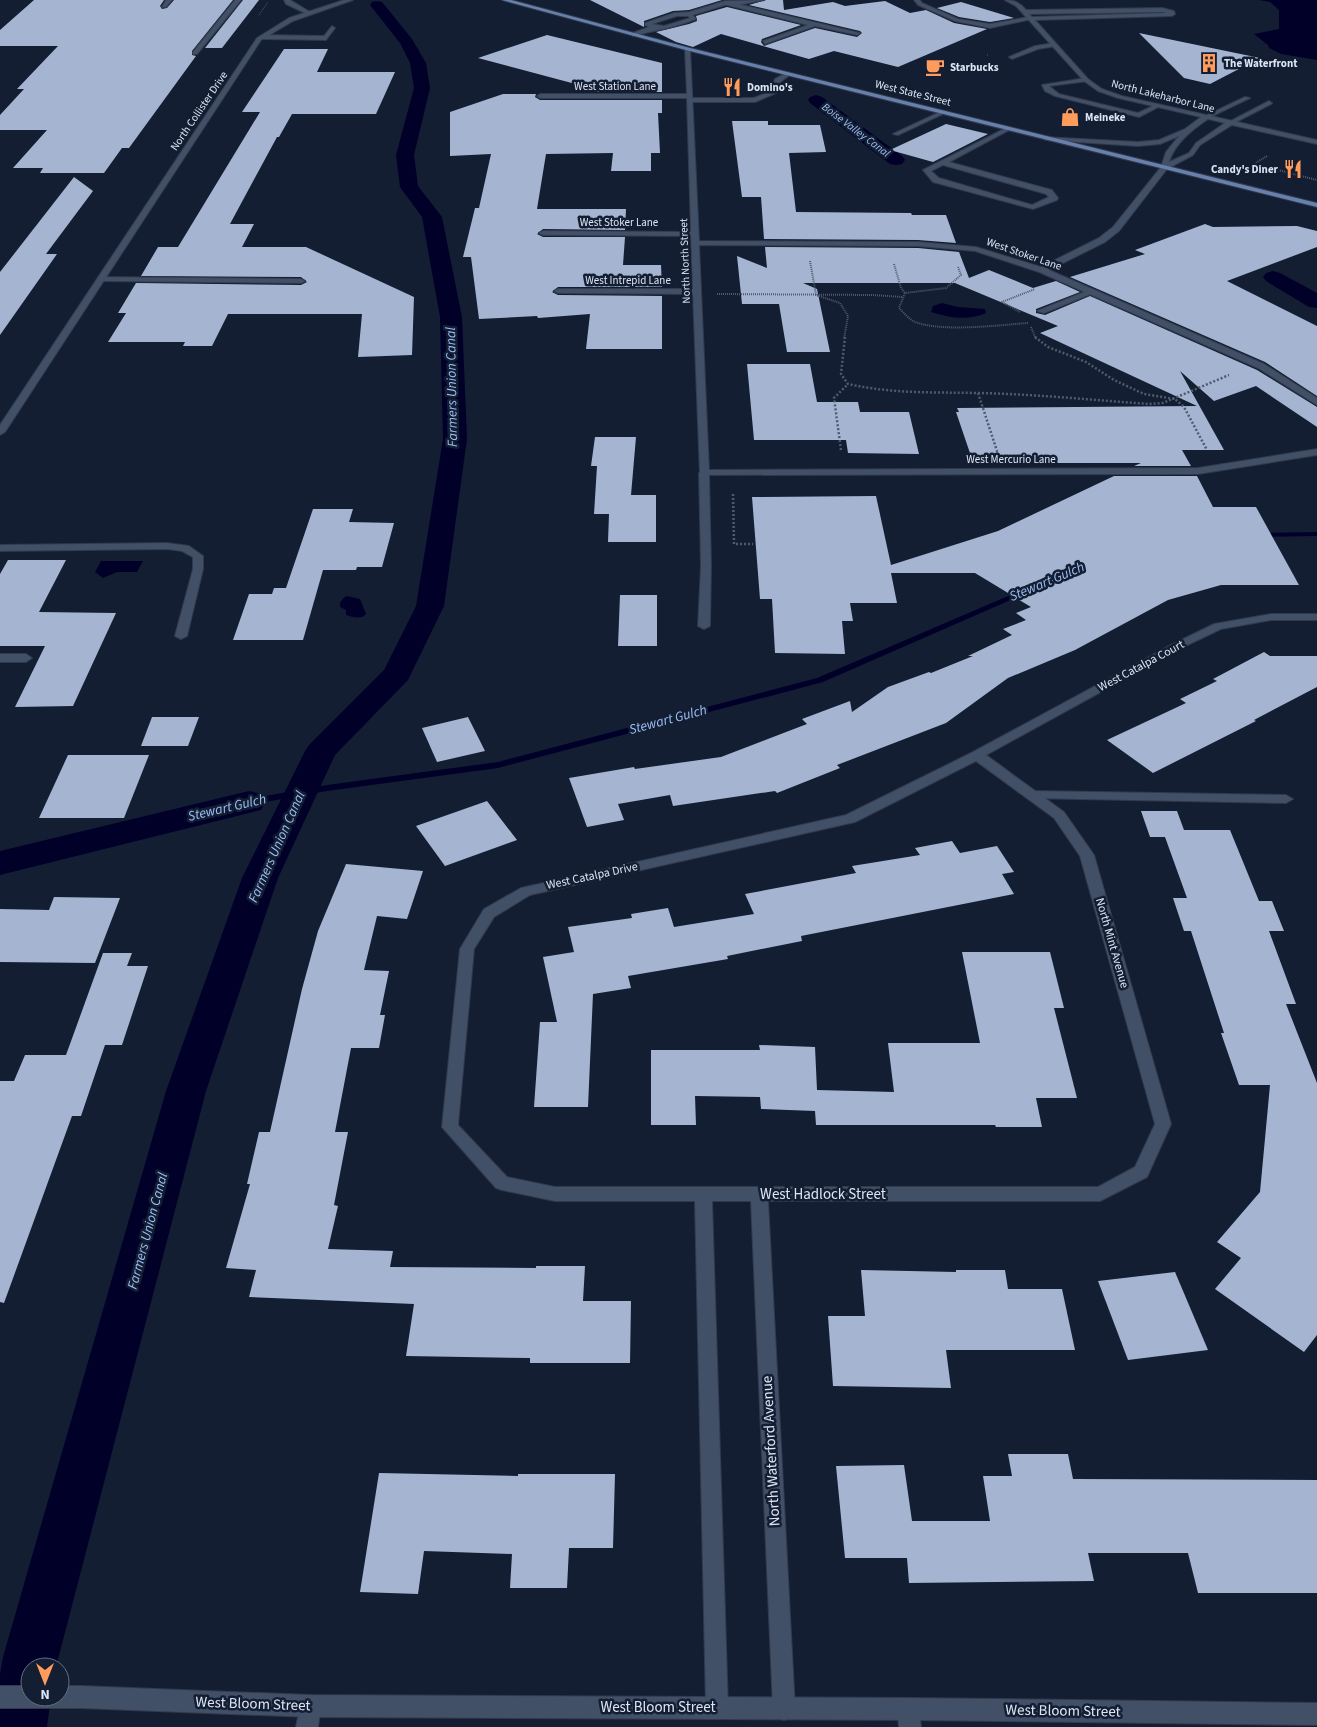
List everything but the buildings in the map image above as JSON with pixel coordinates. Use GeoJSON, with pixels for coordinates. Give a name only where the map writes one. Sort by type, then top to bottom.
{"type":"FeatureCollection","features":[{"type":"Feature","properties":{"kind":"main road","name":"West State Street"},"geometry":{"type":"LineString","coordinates":[[505,0],[688,49],[1317,205]]}},
{"type":"Feature","properties":{"kind":"street"},"geometry":{"type":"LineString","coordinates":[[164,6],[169,0]]}},
{"type":"Feature","properties":{"kind":"street"},"geometry":{"type":"LineString","coordinates":[[194,53],[238,0]]}},
{"type":"Feature","properties":{"kind":"street"},"geometry":{"type":"LineString","coordinates":[[286,0],[288,3],[307,12]]}},
{"type":"Feature","properties":{"kind":"street","name":"North Collister Drive"},"geometry":{"type":"LineString","coordinates":[[0,432],[263,37],[271,30],[307,12],[350,0]]}},
{"type":"Feature","properties":{"kind":"street"},"geometry":{"type":"LineString","coordinates":[[653,28],[647,24],[676,14],[689,14],[726,1],[738,3],[761,0]]}},
{"type":"Feature","properties":{"kind":"street"},"geometry":{"type":"LineString","coordinates":[[917,0],[920,4],[957,20],[990,26],[1029,18],[1172,14],[1172,12],[1162,10],[1025,12]]}},
{"type":"Feature","properties":{"kind":"street","name":"North Lakeharbor Lane"},"geometry":{"type":"LineString","coordinates":[[1008,0],[1018,5],[1086,80],[1100,90],[1206,118],[1317,142]]}},
{"type":"Feature","properties":{"kind":"street"},"geometry":{"type":"LineString","coordinates":[[726,1],[814,25],[857,33]]}},
{"type":"Feature","properties":{"kind":"street"},"geometry":{"type":"LineString","coordinates":[[633,34],[653,28],[669,28],[694,18],[689,14]]}},
{"type":"Feature","properties":{"kind":"street"},"geometry":{"type":"LineString","coordinates":[[765,42],[814,25]]}},
{"type":"Feature","properties":{"kind":"street"},"geometry":{"type":"LineString","coordinates":[[263,37],[326,38],[332,28]]}},
{"type":"Feature","properties":{"kind":"street"},"geometry":{"type":"LineString","coordinates":[[1012,57],[1031,49],[1054,45]]}},
{"type":"Feature","properties":{"kind":"street","name":"North North Street"},"geometry":{"type":"LineString","coordinates":[[688,49],[704,473],[706,566],[704,626]]}},
{"type":"Feature","properties":{"kind":"street","name":"West Station Lane"},"geometry":{"type":"LineString","coordinates":[[540,96],[755,100],[774,92],[777,80],[788,74]]}},
{"type":"Feature","properties":{"kind":"street"},"geometry":{"type":"LineString","coordinates":[[1086,80],[1060,82],[1045,86],[1047,90],[1057,95],[1139,114],[1157,106]]}},
{"type":"Feature","properties":{"kind":"street"},"geometry":{"type":"LineString","coordinates":[[1046,138],[1145,144],[1160,142],[1247,98]]}},
{"type":"Feature","properties":{"kind":"street"},"geometry":{"type":"LineString","coordinates":[[1164,168],[1191,154],[1198,144],[1230,123],[1269,103]]}},
{"type":"Feature","properties":{"kind":"street"},"geometry":{"type":"LineString","coordinates":[[896,134],[944,112]]}},
{"type":"Feature","properties":{"kind":"street"},"geometry":{"type":"LineString","coordinates":[[1042,270],[1102,240],[1116,229],[1164,168],[1169,152],[1190,128]]}},
{"type":"Feature","properties":{"kind":"street"},"geometry":{"type":"LineString","coordinates":[[942,162],[1050,192],[1054,198],[1033,207],[936,180],[927,170],[942,162],[1008,129]]}},
{"type":"Feature","properties":{"kind":"street","name":"West Stoker Lane"},"geometry":{"type":"LineString","coordinates":[[543,233],[695,234]]}},
{"type":"Feature","properties":{"kind":"street","name":"West Stoker Lane"},"geometry":{"type":"LineString","coordinates":[[696,243],[918,244],[976,249],[1042,270],[1261,366],[1317,402]]}},
{"type":"Feature","properties":{"kind":"street"},"geometry":{"type":"LineString","coordinates":[[101,279],[301,281]]}},
{"type":"Feature","properties":{"kind":"street","name":"West Intrepid Lane"},"geometry":{"type":"LineString","coordinates":[[558,291],[698,292]]}},
{"type":"Feature","properties":{"kind":"street"},"geometry":{"type":"LineString","coordinates":[[1041,311],[1092,292]]}},
{"type":"Feature","properties":{"kind":"street","name":"West Mercurio Lane"},"geometry":{"type":"LineString","coordinates":[[704,473],[1198,471],[1317,452]]}},
{"type":"Feature","properties":{"kind":"street"},"geometry":{"type":"LineString","coordinates":[[0,548],[167,546],[185,548],[198,556],[198,569],[181,636]]}},
{"type":"Feature","properties":{"kind":"street","name":"West Catalpa Court"},"geometry":{"type":"LineString","coordinates":[[977,755],[1175,647],[1218,626],[1271,617],[1317,617]]}},
{"type":"Feature","properties":{"kind":"street"},"geometry":{"type":"LineString","coordinates":[[0,658],[26,658]]}},
{"type":"Feature","properties":{"kind":"street","name":"North Mint Avenue"},"geometry":{"type":"LineString","coordinates":[[977,755],[1059,815],[1087,856],[1163,1124],[1141,1172]]}},
{"type":"Feature","properties":{"kind":"street","name":"West Catalpa Drive"},"geometry":{"type":"LineString","coordinates":[[502,1183],[450,1127],[467,949],[489,913],[526,891],[850,819],[977,755]]}},
{"type":"Feature","properties":{"kind":"street"},"geometry":{"type":"LineString","coordinates":[[1032,795],[1286,799]]}},
{"type":"Feature","properties":{"kind":"street","name":"West Hadlock Street"},"geometry":{"type":"LineString","coordinates":[[502,1183],[555,1194],[1100,1194],[1141,1172]]}},
{"type":"Feature","properties":{"kind":"street"},"geometry":{"type":"LineString","coordinates":[[703,1194],[717,1708]]}},
{"type":"Feature","properties":{"kind":"street","name":"North Waterford Avenue"},"geometry":{"type":"LineString","coordinates":[[759,1194],[784,1709]]}},
{"type":"Feature","properties":{"kind":"street","name":"West Bloom Street"},"geometry":{"type":"LineString","coordinates":[[0,1697],[82,1697],[308,1716],[717,1708],[784,1709],[909,1718],[1317,1714]]}},
{"type":"Feature","properties":{"kind":"path"},"geometry":{"type":"LineString","coordinates":[[1267,156],[1254,164],[1317,180]]}},
{"type":"Feature","properties":{"kind":"path"},"geometry":{"type":"LineString","coordinates":[[806,243],[816,295]]}},
{"type":"Feature","properties":{"kind":"path"},"geometry":{"type":"LineString","coordinates":[[1041,287],[1002,302],[1020,311],[1030,323],[1036,339],[1048,347],[1086,362],[1114,380],[1144,394],[1175,399],[1184,407],[1208,452],[1198,452]]}},
{"type":"Feature","properties":{"kind":"path"},"geometry":{"type":"LineString","coordinates":[[698,292],[720,294],[874,294],[902,297]]}},
{"type":"Feature","properties":{"kind":"path"},"geometry":{"type":"LineString","coordinates":[[816,295],[840,303],[848,316],[841,374],[848,384],[879,391],[923,394],[978,393],[1149,404],[1163,403],[1175,399],[1233,374],[1261,366]]}},
{"type":"Feature","properties":{"kind":"path"},"geometry":{"type":"LineString","coordinates":[[833,450],[842,450],[834,398],[848,384]]}},
{"type":"Feature","properties":{"kind":"path"},"geometry":{"type":"LineString","coordinates":[[978,393],[997,451],[1006,451]]}},
{"type":"Feature","properties":{"kind":"path"},"geometry":{"type":"LineString","coordinates":[[734,494],[734,544],[753,544]]}},
{"type":"Feature","properties":{"kind":"water"},"geometry":{"type":"Polygon","coordinates":[[[1259,0],[1317,0],[1317,60],[1281,54],[1269,48],[1268,45],[1254,34],[1279,29],[1279,10],[1270,2],[1259,0]]]}},
{"type":"Feature","properties":{"kind":"water"},"geometry":{"type":"Polygon","coordinates":[[[942,303],[958,307],[985,309],[986,313],[979,316],[959,318],[931,312],[933,306],[942,303]]]}},
{"type":"Feature","properties":{"kind":"water"},"geometry":{"type":"Polygon","coordinates":[[[101,561],[143,561],[137,572],[117,572],[103,578],[95,572],[101,561]]]}},
{"type":"Feature","properties":{"kind":"water"},"geometry":{"type":"Polygon","coordinates":[[[347,596],[360,599],[366,614],[364,616],[354,617],[346,615],[346,610],[340,607],[340,605],[347,596]]]}},
{"type":"Feature","properties":{"kind":"waterway","name":"Farmers Union Canal"},"geometry":{"type":"LineString","coordinates":[[19,1727],[30,1657],[186,1091],[260,878],[321,751],[397,674],[430,606],[455,439],[451,317],[432,217],[409,187],[405,155],[422,88],[418,63],[407,42],[377,5]]}},
{"type":"Feature","properties":{"kind":"waterway","name":"Boise Valley Canal"},"geometry":{"type":"LineString","coordinates":[[816,100],[896,160]]}},
{"type":"Feature","properties":{"kind":"waterway","name":"Boise Valley Canal"},"geometry":{"type":"LineString","coordinates":[[1273,277],[1317,302]]}},
{"type":"Feature","properties":{"kind":"waterway","name":"Stewart Gulch"},"geometry":{"type":"LineString","coordinates":[[1258,535],[1317,534]]}},
{"type":"Feature","properties":{"kind":"waterway","name":"Stewart Gulch"},"geometry":{"type":"LineString","coordinates":[[249,802],[327,788],[498,765],[820,680],[1025,592]]}},
{"type":"Feature","properties":{"kind":"waterway","name":"Stewart Gulch"},"geometry":{"type":"LineString","coordinates":[[0,863],[249,802]]}},
{"type":"Feature","properties":{"kind":"place","name":"The Waterfront"},"geometry":{"type":"Point","coordinates":[1209,63]}},
{"type":"Feature","properties":{"kind":"place","name":"Starbucks"},"geometry":{"type":"Point","coordinates":[935,67]}},
{"type":"Feature","properties":{"kind":"place","name":"Domino's"},"geometry":{"type":"Point","coordinates":[732,87]}},
{"type":"Feature","properties":{"kind":"place","name":"Meineke"},"geometry":{"type":"Point","coordinates":[1070,117]}},
{"type":"Feature","properties":{"kind":"place","name":"Candy's Diner"},"geometry":{"type":"Point","coordinates":[1293,169]}}]}
